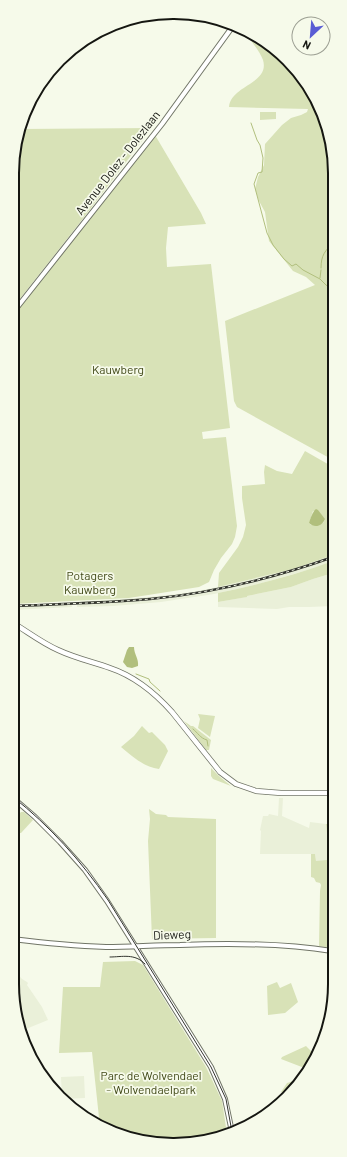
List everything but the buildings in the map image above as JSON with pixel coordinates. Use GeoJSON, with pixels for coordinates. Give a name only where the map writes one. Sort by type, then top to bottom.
{"type":"FeatureCollection","features":[{"type":"Feature","properties":{"kind":"main road"},"geometry":{"type":"LineString","coordinates":[[19,628],[53,648],[117,671],[146,687],[172,712],[220,772],[236,784],[256,791],[281,793],[328,793]]}},
{"type":"Feature","properties":{"kind":"street","name":"Avenue Dolez - Dolezlaan"},"geometry":{"type":"LineString","coordinates":[[19,304],[162,124],[230,30]]}},
{"type":"Feature","properties":{"kind":"street"},"geometry":{"type":"LineString","coordinates":[[19,803],[54,835],[81,865],[107,901],[211,1067],[225,1099],[231,1127]]}},
{"type":"Feature","properties":{"kind":"street","name":"Dieweg"},"geometry":{"type":"LineString","coordinates":[[19,941],[108,947],[207,944],[302,947],[328,950]]}},
{"type":"Feature","properties":{"kind":"shaded area"},"geometry":{"type":"Polygon","coordinates":[[[316,509],[325,519],[322,524],[318,526],[311,525],[309,523],[316,509]]]}},
{"type":"Feature","properties":{"kind":"shaded area"},"geometry":{"type":"Polygon","coordinates":[[[328,557],[328,563],[318,567],[259,584],[214,594],[161,602],[77,607],[77,602],[188,593],[293,569],[328,557]]]}},
{"type":"Feature","properties":{"kind":"shaded area"},"geometry":{"type":"Polygon","coordinates":[[[328,574],[328,606],[289,607],[277,609],[218,607],[218,602],[291,587],[328,574]]]}},
{"type":"Feature","properties":{"kind":"shaded area"},"geometry":{"type":"Polygon","coordinates":[[[71,603],[72,607],[19,610],[19,605],[71,603]]]}},
{"type":"Feature","properties":{"kind":"shaded area"},"geometry":{"type":"Polygon","coordinates":[[[129,647],[134,647],[138,661],[138,666],[132,668],[127,667],[123,662],[129,647]]]}},
{"type":"Feature","properties":{"kind":"shaded area"},"geometry":{"type":"Polygon","coordinates":[[[279,798],[283,798],[282,816],[309,828],[310,822],[326,824],[327,861],[316,861],[315,854],[260,854],[260,830],[263,816],[268,816],[269,814],[278,816],[279,798]]]}},
{"type":"Feature","properties":{"kind":"shaded area"},"geometry":{"type":"Polygon","coordinates":[[[19,976],[28,983],[27,985],[42,1007],[48,1020],[26,1029],[20,1004],[19,976]]]}},
{"type":"Feature","properties":{"kind":"shaded area"},"geometry":{"type":"Polygon","coordinates":[[[84,1076],[85,1098],[71,1099],[62,1090],[61,1077],[84,1076]]]}},
{"type":"Feature","properties":{"kind":"green space"},"geometry":{"type":"Polygon","coordinates":[[[251,40],[275,57],[296,79],[316,114],[323,134],[327,153],[328,457],[237,407],[234,401],[225,321],[315,285],[306,277],[293,271],[269,241],[265,212],[255,189],[258,177],[264,165],[265,144],[282,125],[291,118],[307,112],[308,109],[229,107],[231,100],[236,94],[256,80],[264,68],[263,60],[251,40]]]}},
{"type":"Feature","properties":{"kind":"green space"},"geometry":{"type":"Polygon","coordinates":[[[260,112],[276,112],[276,119],[260,120],[260,112]]]}},
{"type":"Feature","properties":{"kind":"green space"},"geometry":{"type":"Polygon","coordinates":[[[152,128],[19,300],[19,163],[26,129],[152,128]]]}},
{"type":"Feature","properties":{"kind":"green space","name":"Kauwberg"},"geometry":{"type":"Polygon","coordinates":[[[155,135],[206,224],[168,227],[166,248],[167,267],[211,264],[230,428],[202,432],[203,439],[226,437],[237,526],[232,544],[221,558],[209,582],[199,587],[129,598],[19,604],[19,307],[155,135]]]}},
{"type":"Feature","properties":{"kind":"green space"},"geometry":{"type":"Polygon","coordinates":[[[305,451],[328,464],[328,557],[293,569],[218,587],[219,573],[238,547],[243,537],[246,525],[242,498],[242,486],[265,484],[265,465],[277,471],[292,474],[305,451]],[[313,511],[309,523],[311,525],[323,523],[325,520],[320,514],[313,511]]]}},
{"type":"Feature","properties":{"kind":"green space"},"geometry":{"type":"Polygon","coordinates":[[[328,563],[328,574],[291,587],[218,602],[218,593],[247,587],[328,563]]]}},
{"type":"Feature","properties":{"kind":"green space"},"geometry":{"type":"Polygon","coordinates":[[[198,714],[215,716],[210,737],[198,728],[200,719],[198,714]]]}},
{"type":"Feature","properties":{"kind":"green space"},"geometry":{"type":"Polygon","coordinates":[[[184,721],[211,740],[209,750],[206,750],[184,721]]]}},
{"type":"Feature","properties":{"kind":"green space"},"geometry":{"type":"Polygon","coordinates":[[[142,726],[149,733],[152,732],[165,745],[168,751],[159,769],[144,764],[121,747],[134,736],[142,726]]]}},
{"type":"Feature","properties":{"kind":"green space"},"geometry":{"type":"Polygon","coordinates":[[[211,768],[231,786],[213,779],[211,776],[211,768]]]}},
{"type":"Feature","properties":{"kind":"green space"},"geometry":{"type":"Polygon","coordinates":[[[149,809],[156,814],[166,815],[168,817],[216,819],[216,938],[152,939],[148,841],[150,819],[149,809]]]}},
{"type":"Feature","properties":{"kind":"green space"},"geometry":{"type":"Polygon","coordinates":[[[24,812],[33,820],[21,833],[19,833],[19,823],[20,813],[24,812]]]}},
{"type":"Feature","properties":{"kind":"green space"},"geometry":{"type":"Polygon","coordinates":[[[326,824],[328,824],[328,947],[319,946],[321,885],[311,877],[311,854],[315,854],[316,861],[327,860],[326,824]]]}},
{"type":"Feature","properties":{"kind":"green space","name":"Parc de Wolvendael - Wolvendaelpark"},"geometry":{"type":"Polygon","coordinates":[[[135,961],[143,965],[206,1067],[222,1101],[226,1129],[194,1137],[163,1138],[124,1130],[99,1119],[92,1052],[59,1053],[63,987],[100,987],[103,962],[135,961]]]}},
{"type":"Feature","properties":{"kind":"green space"},"geometry":{"type":"Polygon","coordinates":[[[277,982],[280,988],[291,983],[298,1002],[285,1013],[268,1015],[267,986],[277,982]]]}},
{"type":"Feature","properties":{"kind":"green space"},"geometry":{"type":"Polygon","coordinates":[[[306,1046],[312,1052],[303,1067],[281,1059],[282,1057],[306,1046]]]}},
{"type":"Feature","properties":{"kind":"green space"},"geometry":{"type":"Polygon","coordinates":[[[293,1081],[283,1093],[281,1092],[287,1083],[293,1081]]]}},
{"type":"Feature","properties":{"kind":"waterway"},"geometry":{"type":"LineString","coordinates":[[251,123],[260,145],[263,158],[262,172],[258,173],[254,184],[267,233],[273,245],[284,259],[292,266],[296,264],[303,270],[320,279],[328,286]]}},
{"type":"Feature","properties":{"kind":"waterway"},"geometry":{"type":"LineString","coordinates":[[321,268],[324,254],[328,248]]}},
{"type":"Feature","properties":{"kind":"waterway"},"geometry":{"type":"LineString","coordinates":[[320,278],[321,270]]}},
{"type":"Feature","properties":{"kind":"waterway"},"geometry":{"type":"LineString","coordinates":[[136,674],[149,679],[150,682],[160,691]]}},
{"type":"Feature","properties":{"kind":"waterway"},"geometry":{"type":"LineString","coordinates":[[193,729],[201,737],[207,740],[208,746]]}},
{"type":"Feature","properties":{"kind":"tram line"},"geometry":{"type":"LineString","coordinates":[[19,802],[40,820],[76,858],[108,900],[211,1067],[226,1099],[231,1127]]}},
{"type":"Feature","properties":{"kind":"tram line"},"geometry":{"type":"LineString","coordinates":[[110,957],[133,957],[145,964]]}},
{"type":"Feature","properties":{"kind":"railway"},"geometry":{"type":"LineString","coordinates":[[19,606],[150,599],[196,593],[243,584],[288,572],[328,559]]}},
{"type":"Feature","properties":{"kind":"park label","name":"Potagers Kauwberg"},"geometry":{"type":"Point","coordinates":[90,583]}}]}
